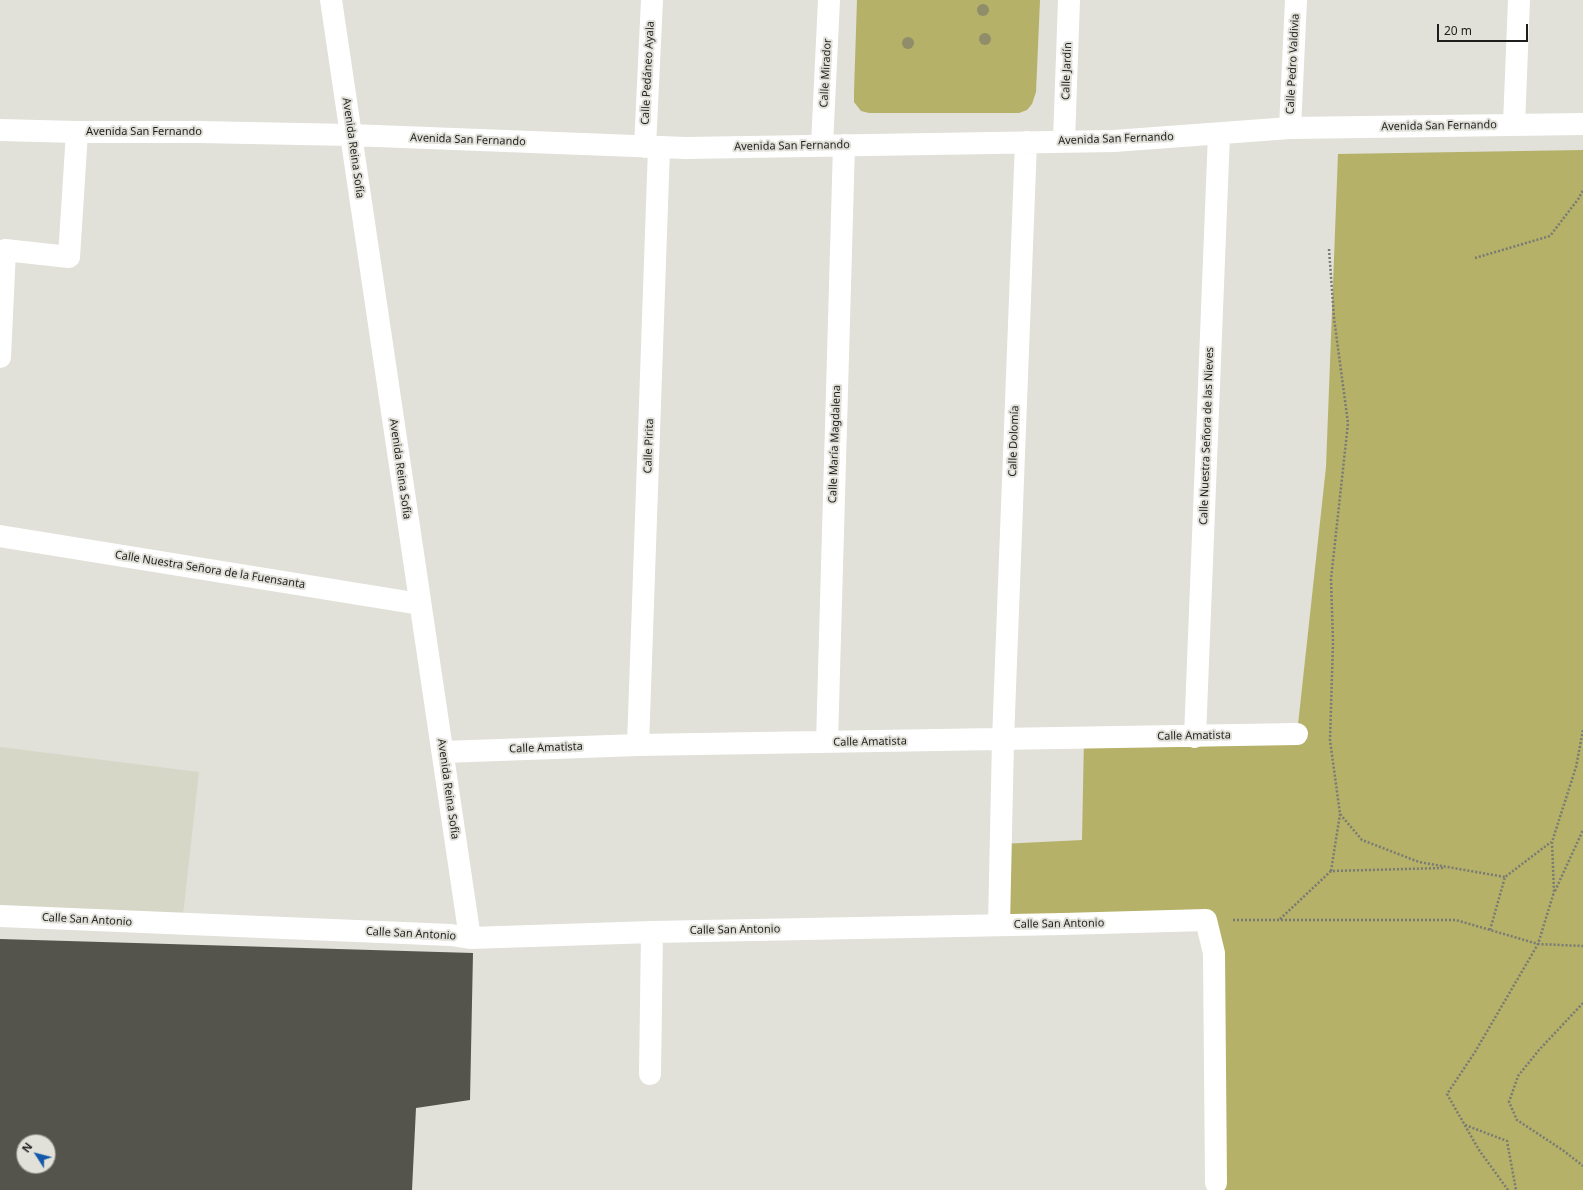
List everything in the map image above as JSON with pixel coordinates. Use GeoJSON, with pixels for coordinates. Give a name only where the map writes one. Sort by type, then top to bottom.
{"type":"FeatureCollection","features":[{"type":"Feature","properties":{"kind":"street","name":"Avenida Reina Sofía"},"geometry":{"type":"LineString","coordinates":[[331,0],[470,938]]}},
{"type":"Feature","properties":{"kind":"street","name":"Calle Pedáneo Ayala"},"geometry":{"type":"LineString","coordinates":[[652,0],[652,147]]}},
{"type":"Feature","properties":{"kind":"street","name":"Calle Mirador"},"geometry":{"type":"LineString","coordinates":[[829,0],[833,145]]}},
{"type":"Feature","properties":{"kind":"street","name":"Calle Jardín"},"geometry":{"type":"LineString","coordinates":[[1064,141],[1069,0]]}},
{"type":"Feature","properties":{"kind":"street","name":"Calle Pedro Valdivia"},"geometry":{"type":"LineString","coordinates":[[1290,128],[1296,0]]}},
{"type":"Feature","properties":{"kind":"street"},"geometry":{"type":"LineString","coordinates":[[1514,124],[1519,0]]}},
{"type":"Feature","properties":{"kind":"street","name":"Avenida San Fernando"},"geometry":{"type":"LineString","coordinates":[[0,130],[351,135],[652,147],[1121,141],[1290,128],[1583,124]]}},
{"type":"Feature","properties":{"kind":"street"},"geometry":{"type":"LineString","coordinates":[[0,357],[5,250],[69,257],[76,132]]}},
{"type":"Feature","properties":{"kind":"street","name":"Calle Nuestra Señora de las Nieves"},"geometry":{"type":"LineString","coordinates":[[1195,737],[1219,134]]}},
{"type":"Feature","properties":{"kind":"street","name":"Calle Dolomía"},"geometry":{"type":"LineString","coordinates":[[999,925],[1003,740],[1026,142]]}},
{"type":"Feature","properties":{"kind":"street","name":"Calle María Magdalena"},"geometry":{"type":"LineString","coordinates":[[827,742],[833,145]]}},
{"type":"Feature","properties":{"kind":"street","name":"Calle Pirita"},"geometry":{"type":"LineString","coordinates":[[638,745],[652,147]]}},
{"type":"Feature","properties":{"kind":"street","name":"Calle Nuestra Señora de la Fuensanta"},"geometry":{"type":"LineString","coordinates":[[0,536],[420,604]]}},
{"type":"Feature","properties":{"kind":"street","name":"Calle Amatista"},"geometry":{"type":"LineString","coordinates":[[443,752],[638,745],[1195,737],[1297,734]]}},
{"type":"Feature","properties":{"kind":"street","name":"Calle San Antonio"},"geometry":{"type":"LineString","coordinates":[[0,916],[470,938],[652,932],[1206,920]]}},
{"type":"Feature","properties":{"kind":"street"},"geometry":{"type":"LineString","coordinates":[[1206,920],[1214,953],[1216,1182]]}},
{"type":"Feature","properties":{"kind":"street"},"geometry":{"type":"LineString","coordinates":[[650,1074],[652,932]]}},
{"type":"Feature","properties":{"kind":"path"},"geometry":{"type":"LineString","coordinates":[[1475,258],[1550,236],[1579,198],[1583,190]]}},
{"type":"Feature","properties":{"kind":"path"},"geometry":{"type":"LineString","coordinates":[[1279,920],[1331,871],[1340,814],[1330,740],[1333,642],[1331,579],[1348,423],[1334,318],[1329,249]]}},
{"type":"Feature","properties":{"kind":"path"},"geometry":{"type":"LineString","coordinates":[[1554,892],[1552,842],[1576,767],[1583,730]]}},
{"type":"Feature","properties":{"kind":"path"},"geometry":{"type":"LineString","coordinates":[[1340,814],[1362,840],[1419,862],[1504,877]]}},
{"type":"Feature","properties":{"kind":"path"},"geometry":{"type":"LineString","coordinates":[[1508,1190],[1479,1150],[1447,1094],[1475,1052],[1538,944],[1554,892],[1583,830]]}},
{"type":"Feature","properties":{"kind":"path"},"geometry":{"type":"LineString","coordinates":[[1490,930],[1504,877],[1552,842]]}},
{"type":"Feature","properties":{"kind":"path"},"geometry":{"type":"LineString","coordinates":[[1331,871],[1450,867]]}},
{"type":"Feature","properties":{"kind":"path"},"geometry":{"type":"LineString","coordinates":[[1206,920],[1456,920],[1538,944],[1583,946]]}},
{"type":"Feature","properties":{"kind":"path"},"geometry":{"type":"LineString","coordinates":[[1583,1002],[1539,1050],[1518,1076],[1509,1102],[1517,1120],[1564,1150],[1583,1166]]}},
{"type":"Feature","properties":{"kind":"path"},"geometry":{"type":"LineString","coordinates":[[1464,1125],[1507,1141],[1516,1190]]}},
{"type":"Feature","properties":{"kind":"shaded area"},"geometry":{"type":"Polygon","coordinates":[[[857,0],[1040,0],[1036,92],[1032,104],[1027,110],[1019,113],[869,113],[861,111],[854,102],[857,0]]]}},
{"type":"Feature","properties":{"kind":"shaded area"},"geometry":{"type":"Polygon","coordinates":[[[1583,150],[1583,1190],[1224,1190],[1215,1021],[1206,920],[999,925],[1001,844],[1082,840],[1084,738],[1297,734],[1326,467],[1338,154],[1583,150]]]}},
{"type":"Feature","properties":{"kind":"shaded area"},"geometry":{"type":"Polygon","coordinates":[[[0,747],[199,772],[182,924],[0,920],[0,747]]]}},
{"type":"Feature","properties":{"kind":"building"},"geometry":{"type":"Polygon","coordinates":[[[0,939],[473,953],[470,1100],[416,1108],[412,1190],[0,1190],[0,939]]]}}]}
